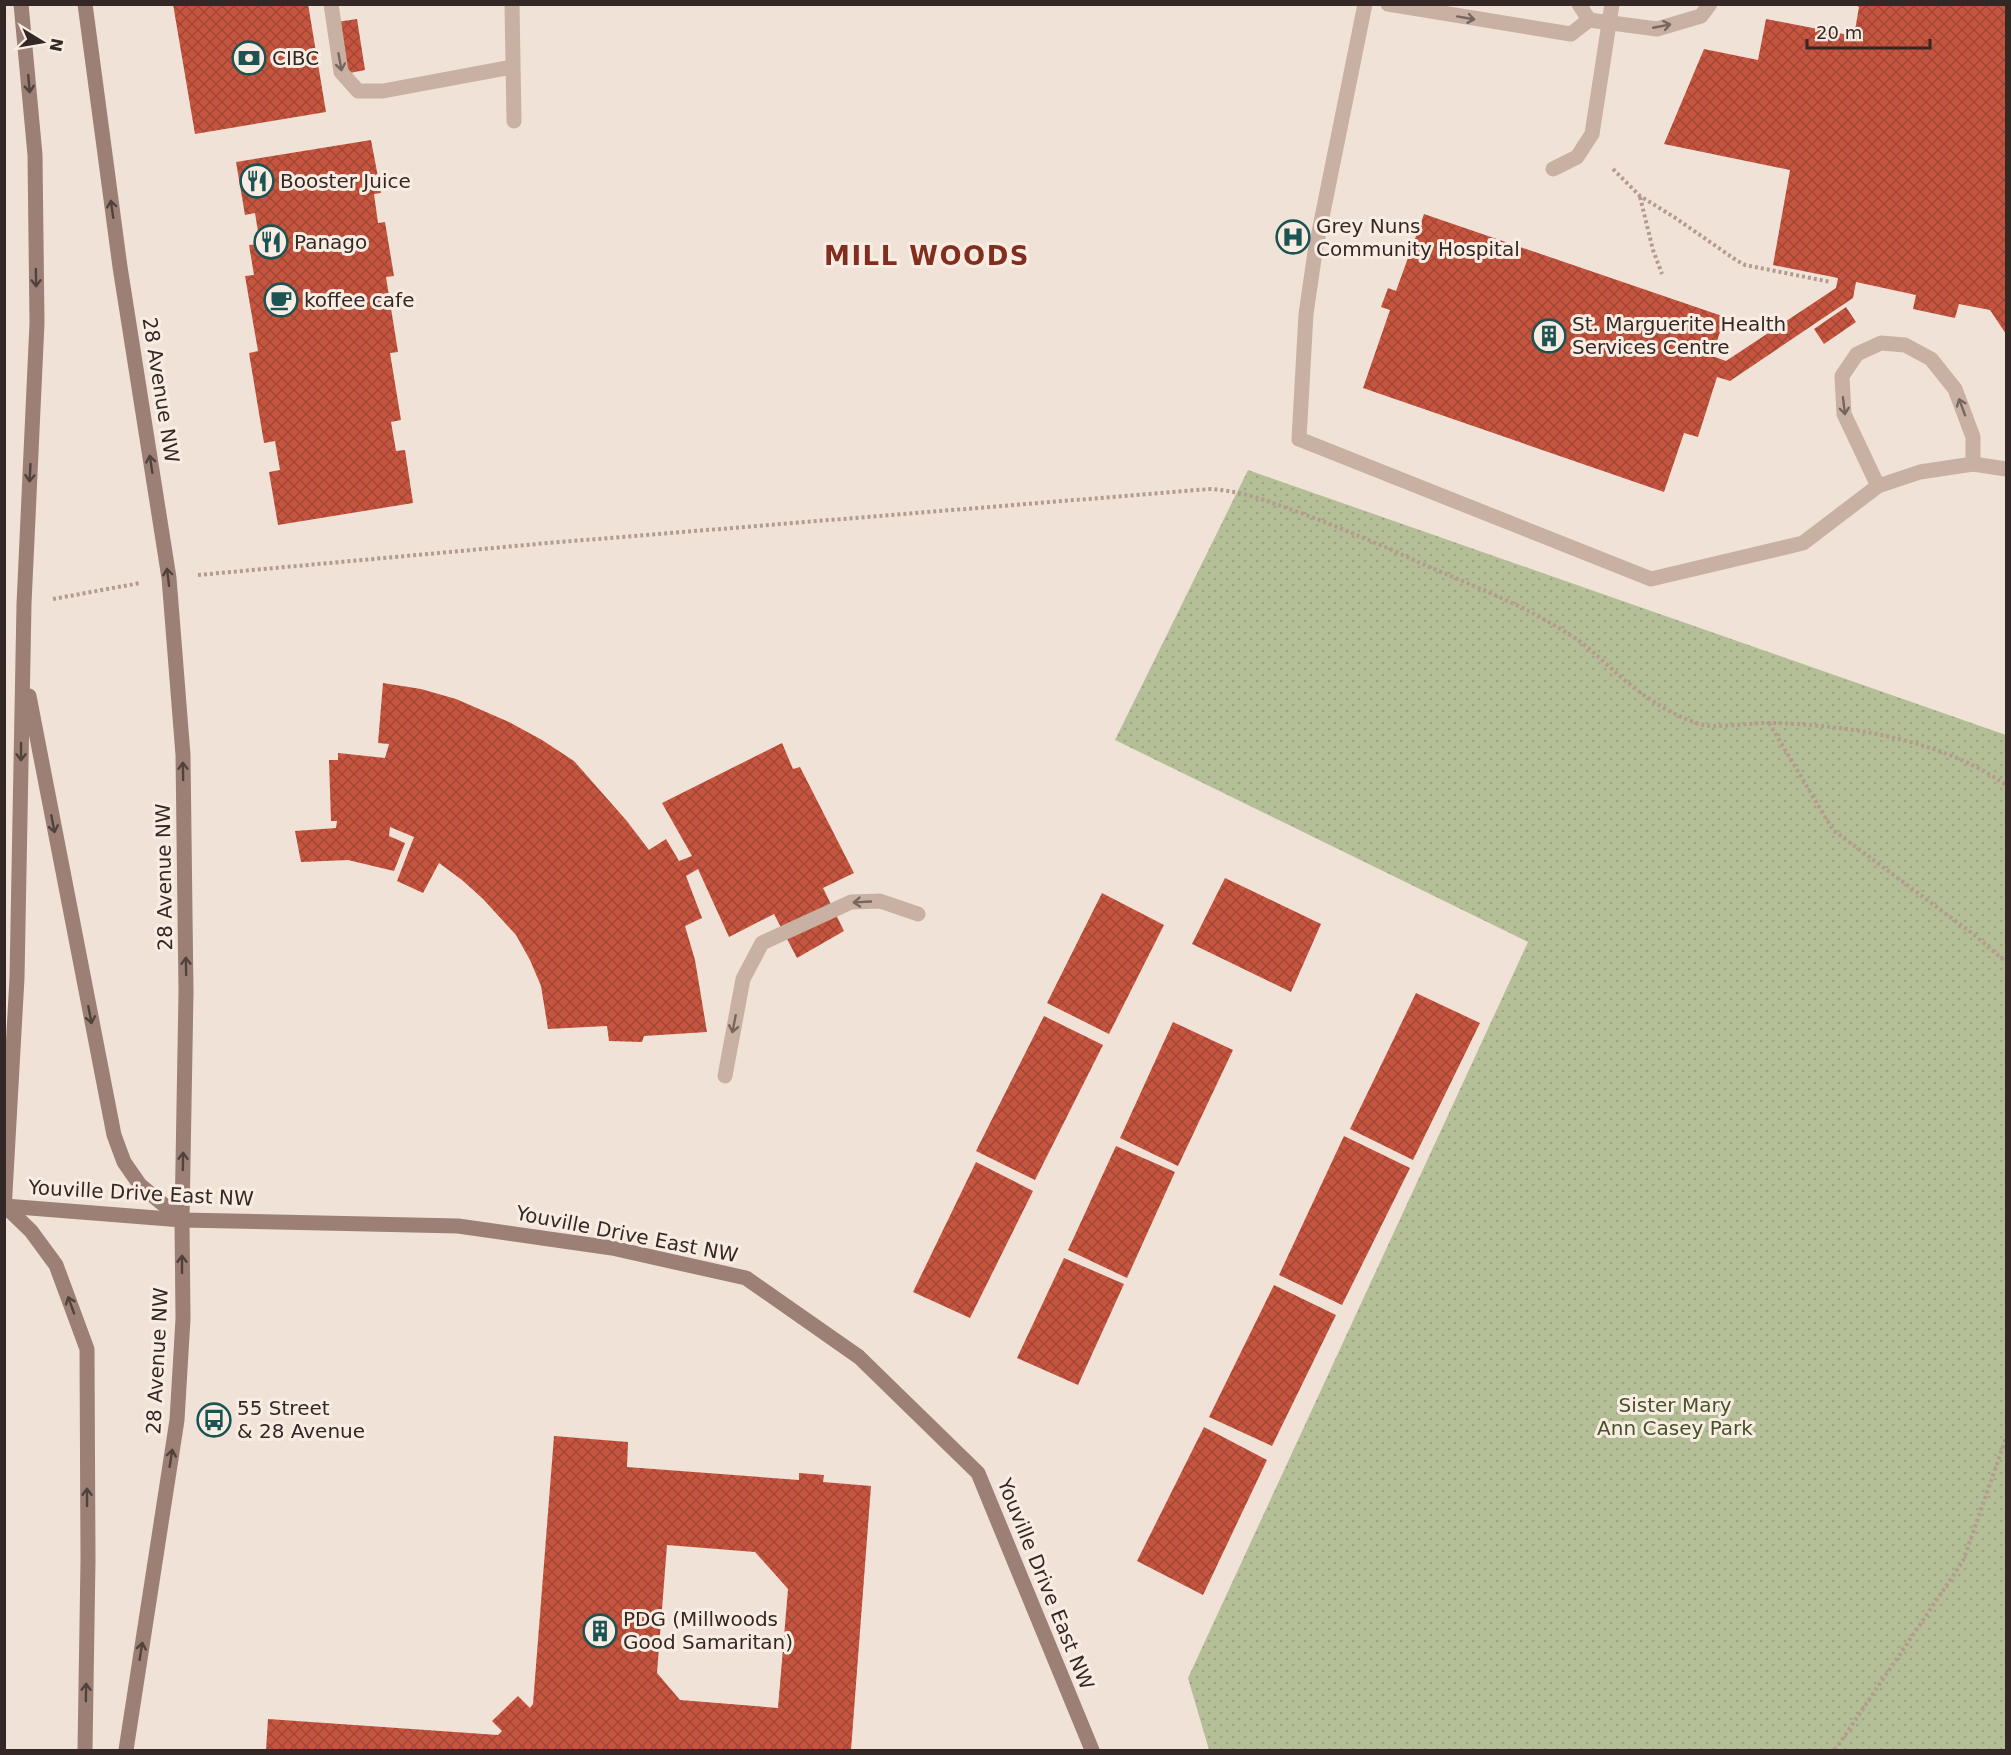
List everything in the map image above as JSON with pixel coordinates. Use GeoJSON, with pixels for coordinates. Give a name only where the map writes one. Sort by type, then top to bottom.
{"type":"FeatureCollection","features":[{"type":"Feature","properties":{"kind":"street"},"geometry":{"type":"LineString","coordinates":[[4,1211],[17,978],[22,663],[37,323],[35,155],[21,4]]}},
{"type":"Feature","properties":{"kind":"street","name":"28 Avenue NW"},"geometry":{"type":"LineString","coordinates":[[85,4],[120,267],[169,578],[183,755],[186,992],[182,1220],[183,1319],[177,1420],[126,1750]]}},
{"type":"Feature","properties":{"kind":"street"},"geometry":{"type":"LineString","coordinates":[[22,663],[114,1135],[124,1162],[140,1185],[182,1220]]}},
{"type":"Feature","properties":{"kind":"street"},"geometry":{"type":"LineString","coordinates":[[5,1206],[31,1231],[56,1265],[87,1349],[88,1560],[85,1750]]}},
{"type":"Feature","properties":{"kind":"street","name":"Youville Drive East NW"},"geometry":{"type":"LineString","coordinates":[[5,1206],[182,1220],[458,1226],[612,1248],[746,1278],[860,1357],[978,1473],[1092,1750]]}},
{"type":"Feature","properties":{"kind":"lane"},"geometry":{"type":"LineString","coordinates":[[331,4],[341,72],[358,91],[383,91],[512,67]]}},
{"type":"Feature","properties":{"kind":"lane"},"geometry":{"type":"LineString","coordinates":[[512,4],[514,121]]}},
{"type":"Feature","properties":{"kind":"lane"},"geometry":{"type":"LineString","coordinates":[[1365,4],[1315,252],[1306,314],[1299,439],[1651,579],[1803,543],[1878,486],[1920,472],[1973,464],[2007,469]]}},
{"type":"Feature","properties":{"kind":"lane"},"geometry":{"type":"LineString","coordinates":[[1388,4],[1571,34],[1589,20],[1657,29],[1701,16],[1710,4]]}},
{"type":"Feature","properties":{"kind":"lane"},"geometry":{"type":"LineString","coordinates":[[1580,4],[1589,20]]}},
{"type":"Feature","properties":{"kind":"lane"},"geometry":{"type":"LineString","coordinates":[[1554,169],[1577,157],[1592,134],[1612,4]]}},
{"type":"Feature","properties":{"kind":"lane"},"geometry":{"type":"LineString","coordinates":[[1878,486],[1844,414],[1842,376],[1857,354],[1881,343],[1905,345],[1931,360],[1955,389],[1973,437],[1973,464]]}},
{"type":"Feature","properties":{"kind":"lane"},"geometry":{"type":"LineString","coordinates":[[724,1076],[743,979],[762,943],[851,902],[880,901],[918,914]]}},
{"type":"Feature","properties":{"kind":"path"},"geometry":{"type":"LineString","coordinates":[[1613,170],[1640,196],[1745,265],[1832,282]]}},
{"type":"Feature","properties":{"kind":"path"},"geometry":{"type":"LineString","coordinates":[[1640,196],[1653,250],[1662,274]]}},
{"type":"Feature","properties":{"kind":"path"},"geometry":{"type":"LineString","coordinates":[[24,604],[169,578],[537,544],[1198,490],[1231,490],[1248,493],[1337,527],[1531,612],[1573,636],[1631,685],[1679,717],[1699,724],[1809,724],[1867,732],[1916,744],[1954,757],[2007,785]]}},
{"type":"Feature","properties":{"kind":"path"},"geometry":{"type":"LineString","coordinates":[[1769,723],[1833,830],[2007,962]]}},
{"type":"Feature","properties":{"kind":"path"},"geometry":{"type":"LineString","coordinates":[[1835,1750],[1963,1561],[2007,1438]]}},
{"type":"Feature","properties":{"kind":"green space","name":"Sister Mary Ann Casey Park"},"geometry":{"type":"Polygon","coordinates":[[[1248,470],[2006,735],[2006,1750],[1209,1750],[1188,1678],[1528,942],[1115,740],[1248,470]]]}},
{"type":"Feature","properties":{"kind":"building","name":"CIBC"},"geometry":{"type":"Polygon","coordinates":[[[173,4],[308,4],[326,112],[195,134],[173,4]]]}},
{"type":"Feature","properties":{"kind":"building"},"geometry":{"type":"Polygon","coordinates":[[[1854,4],[2006,4],[2006,334],[1990,310],[1959,304],[1955,318],[1913,309],[1916,295],[1856,282],[1853,298],[1730,381],[1717,377],[1698,437],[1684,433],[1664,492],[1363,388],[1390,310],[1381,307],[1388,288],[1396,291],[1424,214],[1725,317],[1712,356],[1726,361],[1836,288],[1838,278],[1773,265],[1790,170],[1664,144],[1704,49],[1758,60],[1766,19],[1854,36],[1859,7],[1854,4]]]}},
{"type":"Feature","properties":{"kind":"building","name":"CIBC"},"geometry":{"type":"Polygon","coordinates":[[[357,19],[365,70],[345,74],[337,22],[357,19]]]}},
{"type":"Feature","properties":{"kind":"building"},"geometry":{"type":"Polygon","coordinates":[[[371,140],[381,193],[374,194],[378,223],[385,222],[394,276],[386,277],[398,352],[390,353],[401,420],[391,422],[396,451],[405,450],[413,503],[278,525],[269,472],[280,470],[275,441],[264,443],[249,353],[258,351],[245,276],[254,275],[249,245],[260,244],[255,213],[245,215],[236,162],[371,140]]]}},
{"type":"Feature","properties":{"kind":"building"},"geometry":{"type":"Polygon","coordinates":[[[1846,307],[1856,322],[1824,344],[1814,329],[1846,307]]]}},
{"type":"Feature","properties":{"kind":"building"},"geometry":{"type":"Polygon","coordinates":[[[383,683],[421,689],[456,699],[509,722],[542,740],[574,761],[649,850],[666,839],[679,861],[692,856],[662,803],[782,743],[793,769],[800,767],[854,873],[823,888],[844,931],[797,958],[774,914],[729,937],[698,869],[686,876],[702,918],[685,926],[695,960],[707,1032],[644,1036],[642,1042],[609,1041],[607,1026],[548,1029],[541,986],[530,960],[516,935],[483,899],[439,863],[423,893],[397,881],[414,837],[390,827],[389,836],[405,843],[394,871],[348,860],[301,862],[295,831],[336,828],[337,821],[331,821],[329,760],[338,760],[338,753],[385,758],[389,744],[378,743],[383,683]]]}},
{"type":"Feature","properties":{"kind":"building"},"geometry":{"type":"Polygon","coordinates":[[[1225,878],[1321,924],[1291,992],[1192,944],[1225,878]]]}},
{"type":"Feature","properties":{"kind":"building"},"geometry":{"type":"Polygon","coordinates":[[[1102,893],[1164,925],[1109,1034],[1047,1003],[1102,893]]]}},
{"type":"Feature","properties":{"kind":"building"},"geometry":{"type":"Polygon","coordinates":[[[1416,993],[1480,1023],[1413,1160],[1350,1129],[1416,993]]]}},
{"type":"Feature","properties":{"kind":"building"},"geometry":{"type":"Polygon","coordinates":[[[1044,1016],[1103,1045],[1035,1180],[976,1151],[1044,1016]]]}},
{"type":"Feature","properties":{"kind":"building"},"geometry":{"type":"Polygon","coordinates":[[[1173,1022],[1233,1050],[1178,1166],[1120,1138],[1173,1022]]]}},
{"type":"Feature","properties":{"kind":"building"},"geometry":{"type":"Polygon","coordinates":[[[1344,1136],[1410,1168],[1342,1305],[1279,1275],[1344,1136]]]}},
{"type":"Feature","properties":{"kind":"building"},"geometry":{"type":"Polygon","coordinates":[[[1116,1146],[1175,1172],[1127,1278],[1068,1250],[1116,1146]]]}},
{"type":"Feature","properties":{"kind":"building"},"geometry":{"type":"Polygon","coordinates":[[[976,1162],[1033,1191],[970,1318],[913,1292],[976,1162]]]}},
{"type":"Feature","properties":{"kind":"building"},"geometry":{"type":"Polygon","coordinates":[[[1064,1258],[1124,1284],[1078,1385],[1017,1358],[1064,1258]]]}},
{"type":"Feature","properties":{"kind":"building"},"geometry":{"type":"Polygon","coordinates":[[[1274,1285],[1336,1315],[1272,1446],[1209,1417],[1274,1285]]]}},
{"type":"Feature","properties":{"kind":"building"},"geometry":{"type":"Polygon","coordinates":[[[1204,1427],[1267,1460],[1203,1595],[1137,1561],[1204,1427]]]}},
{"type":"Feature","properties":{"kind":"building","name":"PDG (Millwoods Good Samaritan)"},"geometry":{"type":"Polygon","coordinates":[[[554,1436],[628,1442],[627,1467],[799,1480],[799,1473],[824,1475],[823,1482],[871,1486],[851,1750],[266,1750],[268,1719],[498,1735],[502,1731],[492,1721],[518,1696],[530,1708],[533,1704],[554,1436]],[[667,1545],[657,1673],[680,1700],[778,1708],[788,1589],[755,1552],[667,1545]]]}},
{"type":"Feature","properties":{"kind":"place","name":"CIBC"},"geometry":{"type":"Point","coordinates":[249,58]}},
{"type":"Feature","properties":{"kind":"place","name":"Booster Juice"},"geometry":{"type":"Point","coordinates":[257,181]}},
{"type":"Feature","properties":{"kind":"place","name":"Grey Nuns Community Hospital"},"geometry":{"type":"Point","coordinates":[1293,237]}},
{"type":"Feature","properties":{"kind":"place","name":"Panago"},"geometry":{"type":"Point","coordinates":[271,242]}},
{"type":"Feature","properties":{"kind":"place","name":"koffee cafe"},"geometry":{"type":"Point","coordinates":[281,300]}},
{"type":"Feature","properties":{"kind":"place","name":"St. Marguerite Health Services Centre"},"geometry":{"type":"Point","coordinates":[1549,336]}},
{"type":"Feature","properties":{"kind":"place","name":"55 Street & 28 Avenue"},"geometry":{"type":"Point","coordinates":[214,1420]}},
{"type":"Feature","properties":{"kind":"place","name":"PDG (Millwoods Good Samaritan)"},"geometry":{"type":"Point","coordinates":[600,1631]}},
{"type":"Feature","properties":{"kind":"district","name":"MILL WOODS"},"geometry":{"type":"Point","coordinates":[927,256]}}]}
